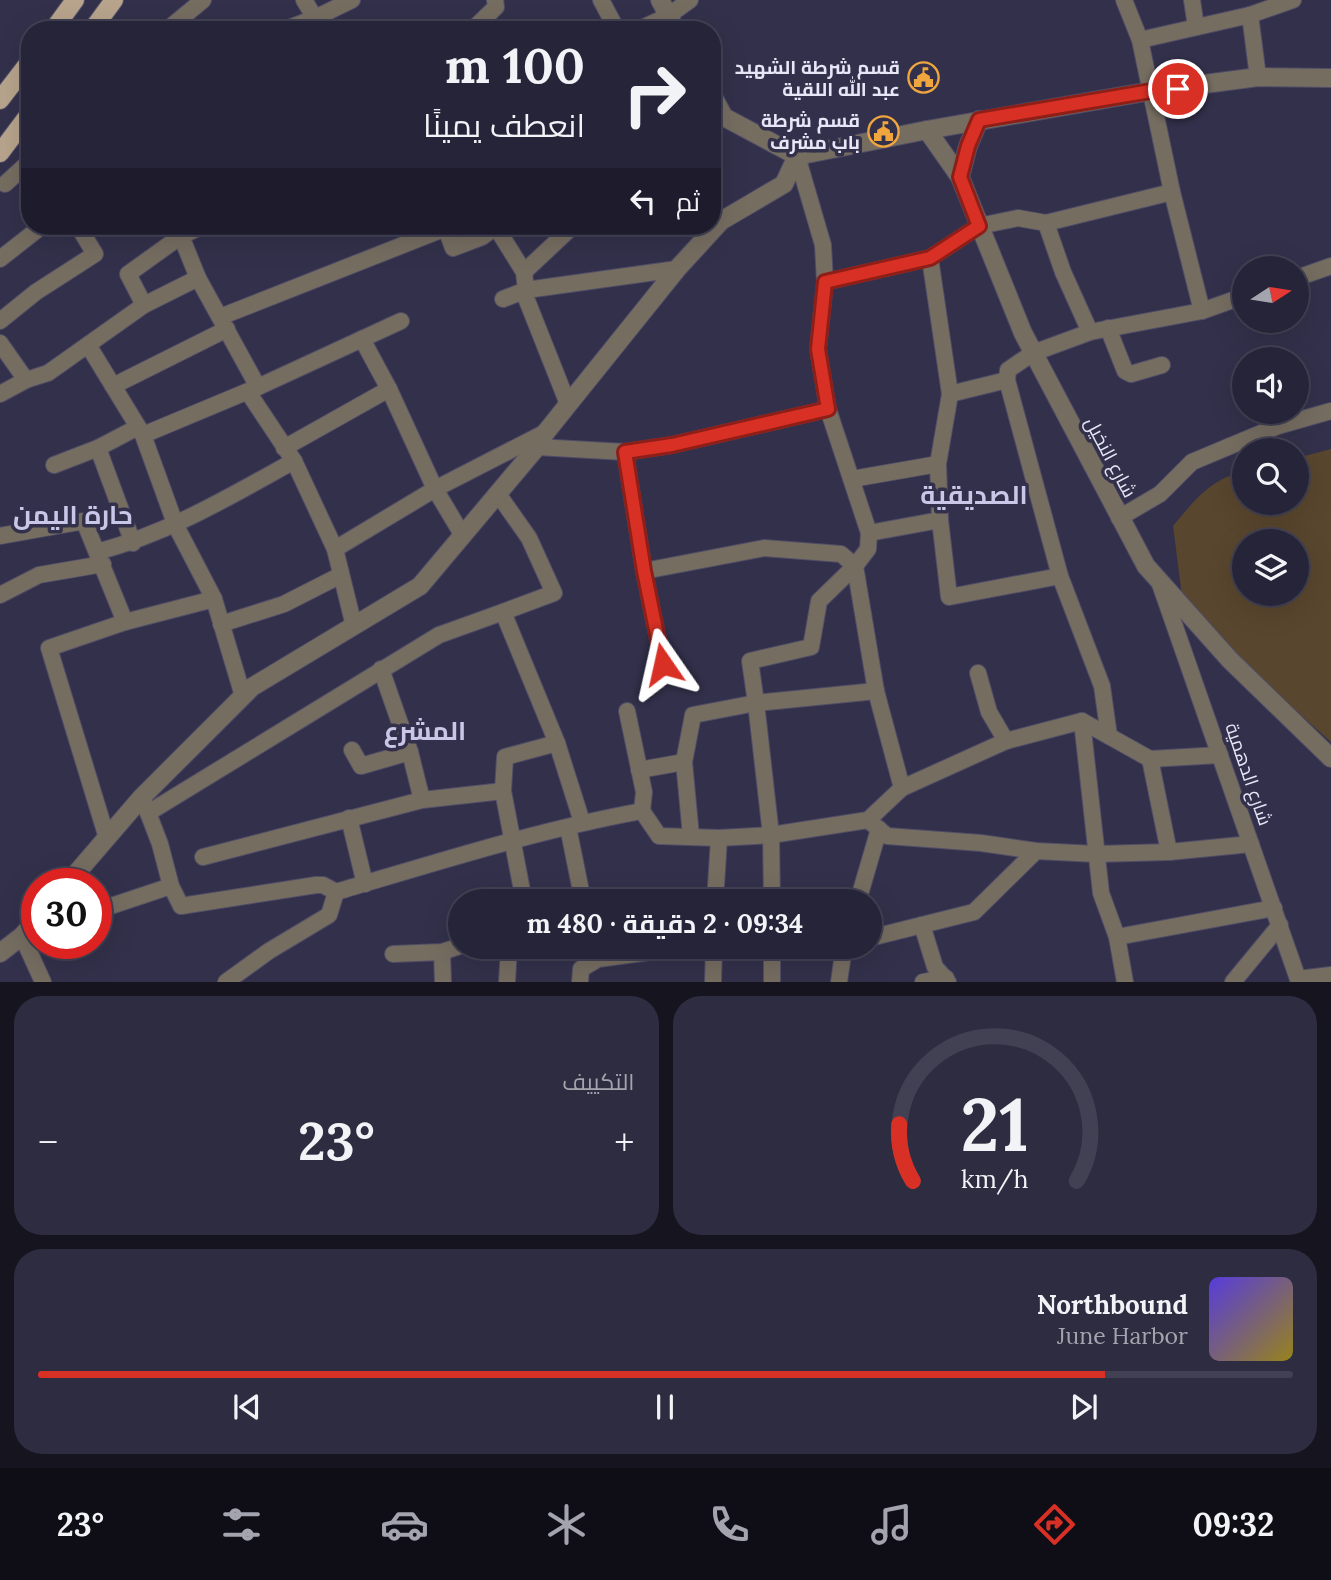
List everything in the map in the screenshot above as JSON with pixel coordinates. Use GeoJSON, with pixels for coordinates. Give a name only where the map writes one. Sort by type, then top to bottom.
{"type":"FeatureCollection","features":[{"type":"Feature","properties":{"kind":"main road"},"geometry":{"type":"LineString","coordinates":[[60,21],[75,0]]}},
{"type":"Feature","properties":{"kind":"main road"},"geometry":{"type":"LineString","coordinates":[[99,21],[114,0]]}},
{"type":"Feature","properties":{"kind":"main road"},"geometry":{"type":"LineString","coordinates":[[0,100],[21,73]]}},
{"type":"Feature","properties":{"kind":"main road"},"geometry":{"type":"LineString","coordinates":[[0,153],[21,125]]}},
{"type":"Feature","properties":{"kind":"street"},"geometry":{"type":"LineString","coordinates":[[179,21],[203,0]]}},
{"type":"Feature","properties":{"kind":"street"},"geometry":{"type":"LineString","coordinates":[[304,0],[315,18]]}},
{"type":"Feature","properties":{"kind":"street"},"geometry":{"type":"LineString","coordinates":[[307,21],[352,0]]}},
{"type":"Feature","properties":{"kind":"street"},"geometry":{"type":"LineString","coordinates":[[481,21],[496,7],[495,0]]}},
{"type":"Feature","properties":{"kind":"street"},"geometry":{"type":"LineString","coordinates":[[601,0],[612,21]]}},
{"type":"Feature","properties":{"kind":"street"},"geometry":{"type":"LineString","coordinates":[[668,15],[691,0]]}},
{"type":"Feature","properties":{"kind":"street"},"geometry":{"type":"LineString","coordinates":[[1124,0],[1140,40],[1172,192],[1202,311]]}},
{"type":"Feature","properties":{"kind":"street"},"geometry":{"type":"LineString","coordinates":[[1192,0],[1196,27]]}},
{"type":"Feature","properties":{"kind":"street"},"geometry":{"type":"LineString","coordinates":[[1140,40],[1250,15],[1293,0]]}},
{"type":"Feature","properties":{"kind":"street"},"geometry":{"type":"LineString","coordinates":[[1250,15],[1258,77]]}},
{"type":"Feature","properties":{"kind":"street"},"geometry":{"type":"LineString","coordinates":[[721,122],[797,156],[979,120],[1151,91],[1258,77],[1331,78]]}},
{"type":"Feature","properties":{"kind":"street"},"geometry":{"type":"LineString","coordinates":[[960,177],[968,146],[979,120]]}},
{"type":"Feature","properties":{"kind":"street","name":"شارع النخيل"},"geometry":{"type":"LineString","coordinates":[[927,130],[960,177],[1032,353],[1146,566],[1230,660],[1331,758]]}},
{"type":"Feature","properties":{"kind":"street"},"geometry":{"type":"LineString","coordinates":[[721,221],[784,184],[797,156]]}},
{"type":"Feature","properties":{"kind":"street"},"geometry":{"type":"LineString","coordinates":[[772,889],[771,835],[750,662],[811,647],[819,601],[855,566],[868,549],[869,533],[828,409],[818,349],[825,282],[823,245],[797,156]]}},
{"type":"Feature","properties":{"kind":"street"},"geometry":{"type":"LineString","coordinates":[[5,184],[21,169]]}},
{"type":"Feature","properties":{"kind":"street"},"geometry":{"type":"LineString","coordinates":[[825,282],[930,258],[979,226],[1018,218],[1046,223],[1172,192]]}},
{"type":"Feature","properties":{"kind":"street"},"geometry":{"type":"LineString","coordinates":[[1046,223],[1063,272],[1090,332]]}},
{"type":"Feature","properties":{"kind":"street"},"geometry":{"type":"LineString","coordinates":[[0,259],[31,235]]}},
{"type":"Feature","properties":{"kind":"street"},"geometry":{"type":"LineString","coordinates":[[0,321],[36,292],[95,254],[83,235]]}},
{"type":"Feature","properties":{"kind":"street"},"geometry":{"type":"LineString","coordinates":[[144,305],[128,274],[174,235]]}},
{"type":"Feature","properties":{"kind":"street"},"geometry":{"type":"LineString","coordinates":[[181,235],[198,278],[224,323],[253,389],[335,549],[354,626]]}},
{"type":"Feature","properties":{"kind":"street"},"geometry":{"type":"LineString","coordinates":[[113,386],[224,323],[427,235]]}},
{"type":"Feature","properties":{"kind":"street"},"geometry":{"type":"LineString","coordinates":[[448,235],[453,248],[485,235]]}},
{"type":"Feature","properties":{"kind":"street"},"geometry":{"type":"LineString","coordinates":[[501,235],[524,272],[526,298],[569,404]]}},
{"type":"Feature","properties":{"kind":"street"},"geometry":{"type":"LineString","coordinates":[[524,272],[563,235]]}},
{"type":"Feature","properties":{"kind":"street"},"geometry":{"type":"LineString","coordinates":[[81,868],[107,838],[145,805],[252,687],[420,586],[542,440],[677,269],[708,235]]}},
{"type":"Feature","properties":{"kind":"street"},"geometry":{"type":"LineString","coordinates":[[930,258],[950,394],[937,464],[949,597],[1060,576]]}},
{"type":"Feature","properties":{"kind":"street"},"geometry":{"type":"LineString","coordinates":[[1309,274],[1331,266]]}},
{"type":"Feature","properties":{"kind":"street"},"geometry":{"type":"LineString","coordinates":[[503,299],[526,290],[677,269]]}},
{"type":"Feature","properties":{"kind":"street"},"geometry":{"type":"LineString","coordinates":[[0,394],[26,380],[48,373],[144,305],[198,278]]}},
{"type":"Feature","properties":{"kind":"street"},"geometry":{"type":"LineString","coordinates":[[1109,736],[1102,686],[1060,576],[1007,380],[1007,370],[1032,353],[1090,332],[1202,311],[1232,300]]}},
{"type":"Feature","properties":{"kind":"street"},"geometry":{"type":"LineString","coordinates":[[54,465],[253,389],[401,321]]}},
{"type":"Feature","properties":{"kind":"street"},"geometry":{"type":"LineString","coordinates":[[1108,328],[1125,371],[1131,374],[1162,365]]}},
{"type":"Feature","properties":{"kind":"street"},"geometry":{"type":"LineString","coordinates":[[362,339],[389,389],[435,489],[463,536]]}},
{"type":"Feature","properties":{"kind":"street"},"geometry":{"type":"LineString","coordinates":[[0,343],[26,380]]}},
{"type":"Feature","properties":{"kind":"street"},"geometry":{"type":"LineString","coordinates":[[88,345],[141,431],[176,526],[214,598],[243,696]]}},
{"type":"Feature","properties":{"kind":"street"},"geometry":{"type":"LineString","coordinates":[[950,394],[1007,380]]}},
{"type":"Feature","properties":{"kind":"street"},"geometry":{"type":"LineString","coordinates":[[0,595],[39,575],[100,558],[176,526],[389,389]]}},
{"type":"Feature","properties":{"kind":"street"},"geometry":{"type":"LineString","coordinates":[[335,549],[435,489],[542,440],[625,452],[672,445],[828,409]]}},
{"type":"Feature","properties":{"kind":"street"},"geometry":{"type":"LineString","coordinates":[[1119,517],[1160,494],[1192,462],[1278,426],[1331,411]]}},
{"type":"Feature","properties":{"kind":"street"},"geometry":{"type":"LineString","coordinates":[[98,448],[133,543]]}},
{"type":"Feature","properties":{"kind":"street"},"geometry":{"type":"LineString","coordinates":[[625,452],[644,571],[663,664]]}},
{"type":"Feature","properties":{"kind":"street"},"geometry":{"type":"LineString","coordinates":[[852,479],[937,464]]}},
{"type":"Feature","properties":{"kind":"street"},"geometry":{"type":"LineString","coordinates":[[145,805],[439,635],[554,593],[529,538],[498,494]]}},
{"type":"Feature","properties":{"kind":"street"},"geometry":{"type":"LineString","coordinates":[[869,533],[940,520]]}},
{"type":"Feature","properties":{"kind":"street"},"geometry":{"type":"LineString","coordinates":[[0,536],[84,521],[125,622]]}},
{"type":"Feature","properties":{"kind":"street"},"geometry":{"type":"LineString","coordinates":[[644,571],[764,548],[841,554],[855,566],[876,691],[902,788]]}},
{"type":"Feature","properties":{"kind":"street"},"geometry":{"type":"LineString","coordinates":[[221,624],[284,604],[341,575]]}},
{"type":"Feature","properties":{"kind":"street","name":"شارع الدهمية"},"geometry":{"type":"LineString","coordinates":[[1159,582],[1298,980]]}},
{"type":"Feature","properties":{"kind":"street"},"geometry":{"type":"LineString","coordinates":[[107,838],[49,648],[125,622],[214,598]]}},
{"type":"Feature","properties":{"kind":"street"},"geometry":{"type":"LineString","coordinates":[[503,612],[557,743],[575,824],[582,889]]}},
{"type":"Feature","properties":{"kind":"street"},"geometry":{"type":"LineString","coordinates":[[381,669],[410,752],[422,800]]}},
{"type":"Feature","properties":{"kind":"street"},"geometry":{"type":"LineString","coordinates":[[978,673],[989,712],[1006,741]]}},
{"type":"Feature","properties":{"kind":"street"},"geometry":{"type":"LineString","coordinates":[[691,836],[684,762],[693,715],[756,703],[876,691]]}},
{"type":"Feature","properties":{"kind":"street"},"geometry":{"type":"LineString","coordinates":[[627,711],[644,792],[642,811],[659,836],[719,838],[873,825],[887,836],[981,843],[1036,851],[1096,854],[1169,852],[1251,844]]}},
{"type":"Feature","properties":{"kind":"street"},"geometry":{"type":"LineString","coordinates":[[1082,721],[1101,893],[1117,937],[1125,982]]}},
{"type":"Feature","properties":{"kind":"street"},"geometry":{"type":"LineString","coordinates":[[860,889],[873,825],[902,788],[1006,741],[1082,721],[1150,759],[1220,755]]}},
{"type":"Feature","properties":{"kind":"street"},"geometry":{"type":"LineString","coordinates":[[521,889],[503,791],[505,757],[557,743]]}},
{"type":"Feature","properties":{"kind":"street"},"geometry":{"type":"LineString","coordinates":[[352,750],[361,766],[410,752]]}},
{"type":"Feature","properties":{"kind":"street"},"geometry":{"type":"LineString","coordinates":[[1150,759],[1169,852]]}},
{"type":"Feature","properties":{"kind":"street"},"geometry":{"type":"LineString","coordinates":[[639,770],[684,762]]}},
{"type":"Feature","properties":{"kind":"street"},"geometry":{"type":"LineString","coordinates":[[203,857],[422,800],[503,791]]}},
{"type":"Feature","properties":{"kind":"street"},"geometry":{"type":"LineString","coordinates":[[145,805],[160,844],[171,886],[181,906],[316,885],[323,885],[337,892],[575,824],[642,811]]}},
{"type":"Feature","properties":{"kind":"street"},"geometry":{"type":"LineString","coordinates":[[349,818],[365,884]]}},
{"type":"Feature","properties":{"kind":"street"},"geometry":{"type":"LineString","coordinates":[[716,889],[719,838]]}},
{"type":"Feature","properties":{"kind":"street"},"geometry":{"type":"LineString","coordinates":[[882,935],[974,912],[1036,851]]}},
{"type":"Feature","properties":{"kind":"street"},"geometry":{"type":"LineString","coordinates":[[112,906],[171,886]]}},
{"type":"Feature","properties":{"kind":"street"},"geometry":{"type":"LineString","coordinates":[[226,982],[329,915],[337,892]]}},
{"type":"Feature","properties":{"kind":"street"},"geometry":{"type":"LineString","coordinates":[[1117,937],[1274,908]]}},
{"type":"Feature","properties":{"kind":"street"},"geometry":{"type":"LineString","coordinates":[[922,925],[936,967],[947,980]]}},
{"type":"Feature","properties":{"kind":"street"},"geometry":{"type":"LineString","coordinates":[[1233,982],[1280,925]]}},
{"type":"Feature","properties":{"kind":"street"},"geometry":{"type":"LineString","coordinates":[[0,953],[21,939]]}},
{"type":"Feature","properties":{"kind":"street"},"geometry":{"type":"LineString","coordinates":[[393,954],[448,950]]}},
{"type":"Feature","properties":{"kind":"street"},"geometry":{"type":"LineString","coordinates":[[442,952],[443,982]]}},
{"type":"Feature","properties":{"kind":"street"},"geometry":{"type":"LineString","coordinates":[[36,959],[43,982]]}},
{"type":"Feature","properties":{"kind":"street"},"geometry":{"type":"LineString","coordinates":[[507,982],[508,959]]}},
{"type":"Feature","properties":{"kind":"street"},"geometry":{"type":"LineString","coordinates":[[580,982],[581,969],[591,959]]}},
{"type":"Feature","properties":{"kind":"street"},"geometry":{"type":"LineString","coordinates":[[713,982],[714,959]]}},
{"type":"Feature","properties":{"kind":"street"},"geometry":{"type":"LineString","coordinates":[[772,959],[772,982]]}},
{"type":"Feature","properties":{"kind":"street"},"geometry":{"type":"LineString","coordinates":[[834,982],[839,981],[842,959]]}},
{"type":"Feature","properties":{"kind":"street"},"geometry":{"type":"LineString","coordinates":[[1298,980],[1331,975]]}},
{"type":"Feature","properties":{"kind":"street"},"geometry":{"type":"LineString","coordinates":[[923,982],[947,980]]}},
{"type":"Feature","properties":{"kind":"shaded area"},"geometry":{"type":"Polygon","coordinates":[[[1331,449],[1331,742],[1229,651],[1182,596],[1173,526],[1196,500],[1221,480],[1232,475],[1232,515],[1309,515],[1309,455],[1331,449]]]}},
{"type":"Feature","properties":{"kind":"place","name":"قسم شرطة الشهيد عبد الله اللقية"},"geometry":{"type":"Point","coordinates":[923,78]}},
{"type":"Feature","properties":{"kind":"place","name":"قسم شرطة باب مشرف"},"geometry":{"type":"Point","coordinates":[883,131]}},
{"type":"Feature","properties":{"kind":"district","name":"الصديقية"},"geometry":{"type":"Point","coordinates":[974,494]}},
{"type":"Feature","properties":{"kind":"district","name":"حارة اليمن"},"geometry":{"type":"Point","coordinates":[73,514]}},
{"type":"Feature","properties":{"kind":"district","name":"المشرع"},"geometry":{"type":"Point","coordinates":[425,730]}},
{"type":"Feature","properties":{"kind":"route"},"geometry":{"type":"LineString","coordinates":[[663,664],[644,571],[625,452],[672,445],[828,409],[818,349],[825,282],[930,258],[979,226],[960,177],[968,146],[979,120],[1151,91],[1178,89]]}}]}
